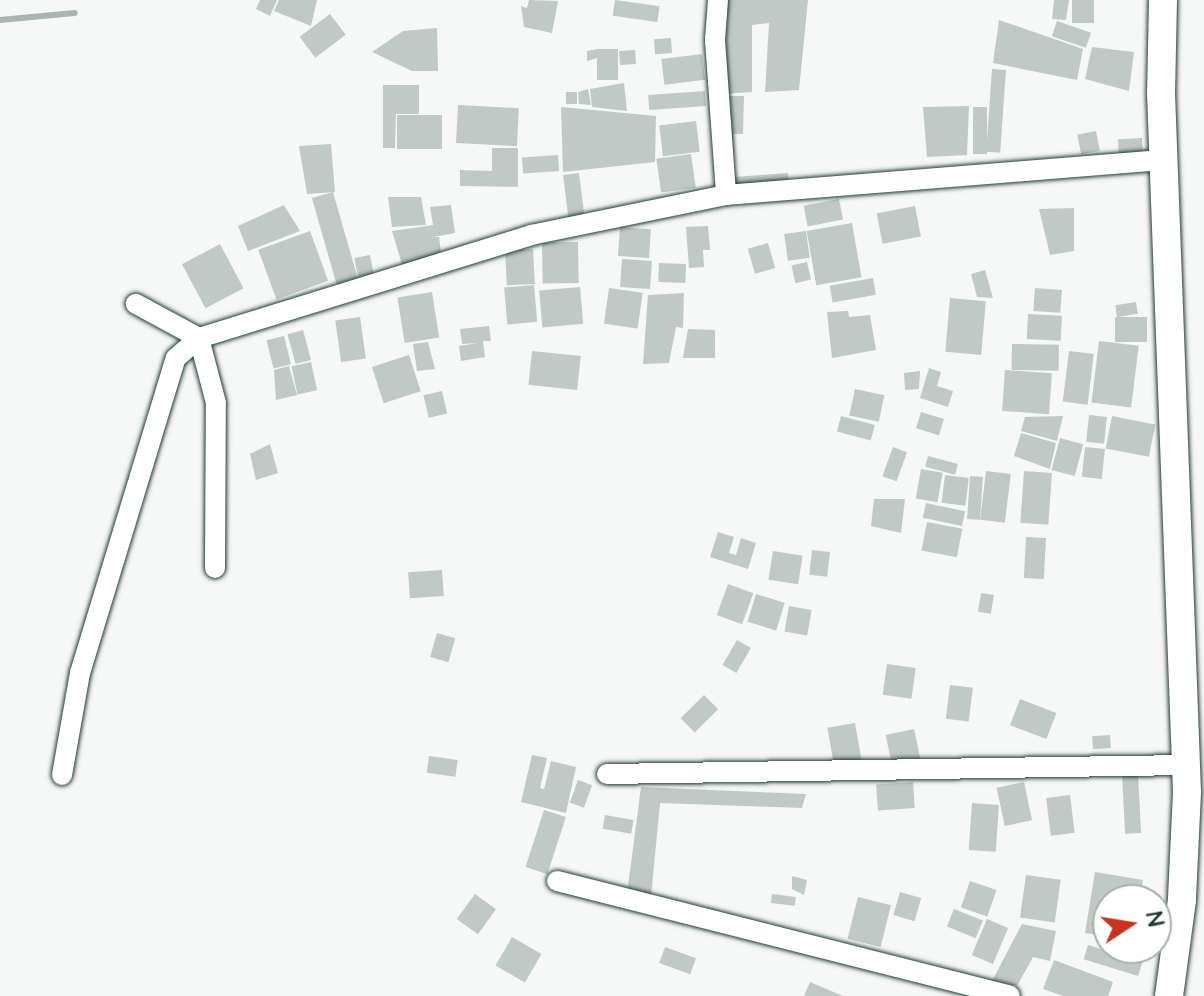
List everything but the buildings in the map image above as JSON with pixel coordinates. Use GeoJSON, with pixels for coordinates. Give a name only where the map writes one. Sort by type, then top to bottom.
{"type":"FeatureCollection","features":[{"type":"Feature","properties":{"kind":"main road"},"geometry":{"type":"LineString","coordinates":[[1163,0],[1165,160],[1186,765],[1182,900],[1169,996]]}},
{"type":"Feature","properties":{"kind":"street"},"geometry":{"type":"LineString","coordinates":[[718,0],[715,40],[726,195]]}},
{"type":"Feature","properties":{"kind":"street"},"geometry":{"type":"LineString","coordinates":[[62,775],[80,673],[176,358],[199,338],[531,235],[726,195],[1165,160]]}},
{"type":"Feature","properties":{"kind":"street"},"geometry":{"type":"LineString","coordinates":[[136,304],[199,338],[216,403],[215,568]]}},
{"type":"Feature","properties":{"kind":"street"},"geometry":{"type":"LineString","coordinates":[[607,774],[1186,765]]}},
{"type":"Feature","properties":{"kind":"street"},"geometry":{"type":"LineString","coordinates":[[557,881],[1010,996]]}},
{"type":"Feature","properties":{"kind":"waterway"},"geometry":{"type":"LineString","coordinates":[[0,20],[75,13]]}}]}
